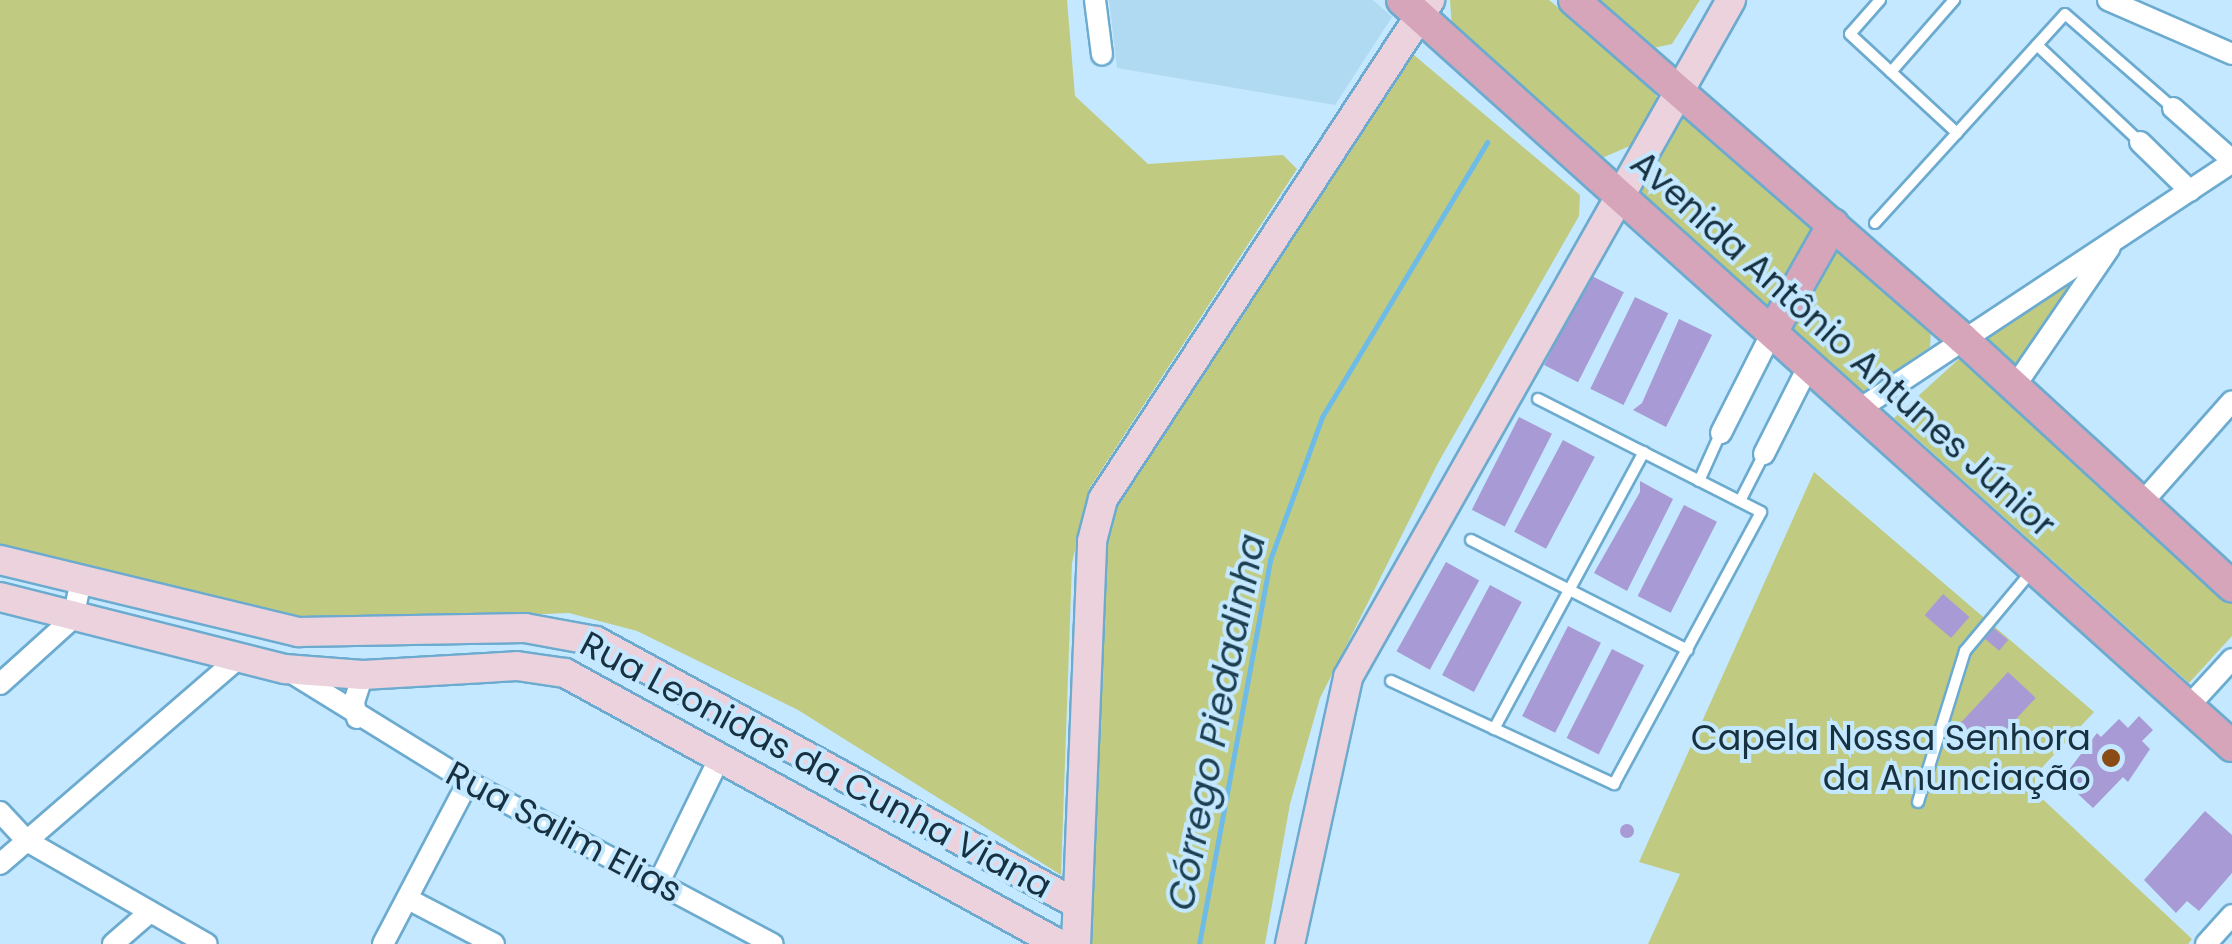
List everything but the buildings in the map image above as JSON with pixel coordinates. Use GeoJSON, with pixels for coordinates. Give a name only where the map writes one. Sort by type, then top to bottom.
{"type":"FeatureCollection","features":[{"type":"Feature","properties":{"kind":"main road"},"geometry":{"type":"LineString","coordinates":[[1574,0],[2016,386],[2232,586]]}},
{"type":"Feature","properties":{"kind":"main road","name":"Avenida Antônio Antunes Júnior"},"geometry":{"type":"LineString","coordinates":[[1417,5],[1620,196],[2232,746]]}},
{"type":"Feature","properties":{"kind":"main road"},"geometry":{"type":"LineString","coordinates":[[1772,332],[1833,224]]}},
{"type":"Feature","properties":{"kind":"street"},"geometry":{"type":"LineString","coordinates":[[1095,0],[1102,55]]}},
{"type":"Feature","properties":{"kind":"street"},"geometry":{"type":"LineString","coordinates":[[1290,944],[1348,677],[1731,0]]}},
{"type":"Feature","properties":{"kind":"street"},"geometry":{"type":"LineString","coordinates":[[2108,0],[2232,54]]}},
{"type":"Feature","properties":{"kind":"street"},"geometry":{"type":"LineString","coordinates":[[1076,944],[1092,541],[1102,498],[1417,5]]}},
{"type":"Feature","properties":{"kind":"street"},"geometry":{"type":"LineString","coordinates":[[1858,410],[2232,162],[2173,108]]}},
{"type":"Feature","properties":{"kind":"street"},"geometry":{"type":"LineString","coordinates":[[2140,142],[2190,190]]}},
{"type":"Feature","properties":{"kind":"street"},"geometry":{"type":"LineString","coordinates":[[2016,386],[2116,237]]}},
{"type":"Feature","properties":{"kind":"street"},"geometry":{"type":"LineString","coordinates":[[1721,433],[1772,332]]}},
{"type":"Feature","properties":{"kind":"street"},"geometry":{"type":"LineString","coordinates":[[1764,454],[1809,365]]}},
{"type":"Feature","properties":{"kind":"street"},"geometry":{"type":"LineString","coordinates":[[2141,504],[2232,401]]}},
{"type":"Feature","properties":{"kind":"street","name":"Rua Leonidas da Cunha Viana"},"geometry":{"type":"LineString","coordinates":[[0,560],[313,634],[556,629],[627,657],[1077,904]]}},
{"type":"Feature","properties":{"kind":"street"},"geometry":{"type":"LineString","coordinates":[[0,684],[73,618],[80,581]]}},
{"type":"Feature","properties":{"kind":"street","name":"Rua Leonidas da Cunha Viana"},"geometry":{"type":"LineString","coordinates":[[0,597],[236,660],[285,668],[363,674],[517,666],[565,673],[1059,944]]}},
{"type":"Feature","properties":{"kind":"street"},"geometry":{"type":"LineString","coordinates":[[2188,707],[2232,659]]}},
{"type":"Feature","properties":{"kind":"street"},"geometry":{"type":"LineString","coordinates":[[0,864],[236,660]]}},
{"type":"Feature","properties":{"kind":"street","name":"Rua Salim Elias"},"geometry":{"type":"LineString","coordinates":[[285,668],[357,718],[468,782],[773,944]]}},
{"type":"Feature","properties":{"kind":"street"},"geometry":{"type":"LineString","coordinates":[[357,718],[354,702],[363,674]]}},
{"type":"Feature","properties":{"kind":"street"},"geometry":{"type":"LineString","coordinates":[[659,882],[731,740],[743,737],[794,762],[816,762]]}},
{"type":"Feature","properties":{"kind":"street"},"geometry":{"type":"LineString","coordinates":[[383,944],[468,782]]}},
{"type":"Feature","properties":{"kind":"street"},"geometry":{"type":"LineString","coordinates":[[0,812],[27,840],[207,944]]}},
{"type":"Feature","properties":{"kind":"street"},"geometry":{"type":"LineString","coordinates":[[408,899],[494,944]]}},
{"type":"Feature","properties":{"kind":"street"},"geometry":{"type":"LineString","coordinates":[[113,944],[150,912]]}},
{"type":"Feature","properties":{"kind":"street"},"geometry":{"type":"LineString","coordinates":[[2206,944],[2232,914]]}},
{"type":"Feature","properties":{"kind":"lane"},"geometry":{"type":"LineString","coordinates":[[1880,0],[1850,34],[1957,132]]}},
{"type":"Feature","properties":{"kind":"lane"},"geometry":{"type":"LineString","coordinates":[[1891,72],[1954,0]]}},
{"type":"Feature","properties":{"kind":"lane"},"geometry":{"type":"LineString","coordinates":[[1876,223],[2065,14],[2173,108]]}},
{"type":"Feature","properties":{"kind":"lane"},"geometry":{"type":"LineString","coordinates":[[2036,45],[2140,142]]}},
{"type":"Feature","properties":{"kind":"lane"},"geometry":{"type":"LineString","coordinates":[[1391,681],[1614,784],[1761,512],[1538,399]]}},
{"type":"Feature","properties":{"kind":"lane"},"geometry":{"type":"LineString","coordinates":[[1699,481],[1721,433]]}},
{"type":"Feature","properties":{"kind":"lane"},"geometry":{"type":"LineString","coordinates":[[1494,730],[1644,452]]}},
{"type":"Feature","properties":{"kind":"lane"},"geometry":{"type":"LineString","coordinates":[[1740,501],[1764,454]]}},
{"type":"Feature","properties":{"kind":"lane"},"geometry":{"type":"LineString","coordinates":[[1471,540],[1688,650]]}},
{"type":"Feature","properties":{"kind":"lane"},"geometry":{"type":"LineString","coordinates":[[1918,802],[1964,651],[2036,566]]}},
{"type":"Feature","properties":{"kind":"shaded area"},"geometry":{"type":"Polygon","coordinates":[[[1109,0],[1373,0],[1392,17],[1335,105],[1117,68],[1109,0]]]}},
{"type":"Feature","properties":{"kind":"green space"},"geometry":{"type":"Polygon","coordinates":[[[0,0],[1067,0],[1075,96],[1148,164],[1283,155],[1297,169],[1089,489],[1072,563],[1061,875],[798,710],[637,631],[569,613],[307,624],[0,548],[0,0]]]}},
{"type":"Feature","properties":{"kind":"green space"},"geometry":{"type":"Polygon","coordinates":[[[1450,0],[1549,0],[1649,83],[1659,101],[1632,145],[1602,158],[1452,28],[1450,0]]]}},
{"type":"Feature","properties":{"kind":"green space"},"geometry":{"type":"Polygon","coordinates":[[[1594,0],[1700,0],[1672,44],[1649,49],[1594,0]]]}},
{"type":"Feature","properties":{"kind":"green space"},"geometry":{"type":"Polygon","coordinates":[[[1408,50],[1580,195],[1579,216],[1438,463],[1320,698],[1290,804],[1265,944],[1084,944],[1103,540],[1126,479],[1408,50]]]}},
{"type":"Feature","properties":{"kind":"green space"},"geometry":{"type":"Polygon","coordinates":[[[1684,116],[1807,215],[1813,230],[1771,313],[1635,186],[1671,121],[1684,116]]]}},
{"type":"Feature","properties":{"kind":"green space"},"geometry":{"type":"Polygon","coordinates":[[[1839,246],[1931,330],[1930,347],[1856,397],[1793,337],[1790,320],[1829,252],[1839,246]]]}},
{"type":"Feature","properties":{"kind":"green space"},"geometry":{"type":"Polygon","coordinates":[[[2093,260],[2014,374],[1974,339],[2093,260]]]}},
{"type":"Feature","properties":{"kind":"green space"},"geometry":{"type":"Polygon","coordinates":[[[1960,358],[1972,360],[2232,603],[2232,636],[2189,683],[1894,418],[1960,358]]]}},
{"type":"Feature","properties":{"kind":"green space"},"geometry":{"type":"Polygon","coordinates":[[[1814,472],[2094,712],[2035,775],[2035,792],[2192,939],[2188,944],[1648,944],[1680,874],[1639,862],[1814,472]]]}},
{"type":"Feature","properties":{"kind":"waterway","name":"Córrego Piedadinha"},"geometry":{"type":"LineString","coordinates":[[1199,944],[1270,560],[1322,417],[1487,142]]}},
{"type":"Feature","properties":{"kind":"place","name":"Capela Nossa Senhora da Anunciação"},"geometry":{"type":"Point","coordinates":[2111,758]}}]}
